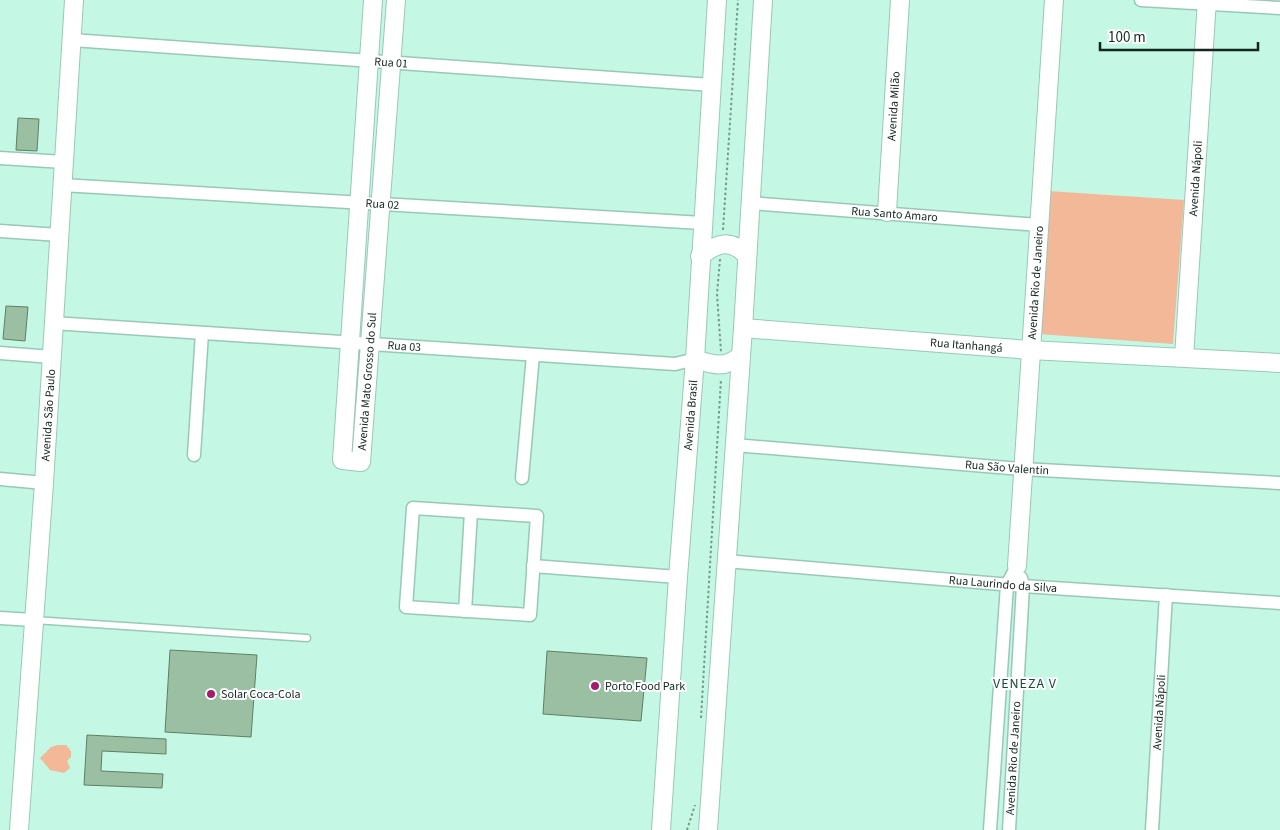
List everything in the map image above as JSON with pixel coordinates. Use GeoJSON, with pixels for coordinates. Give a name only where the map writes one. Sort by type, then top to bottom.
{"type":"FeatureCollection","features":[{"type":"Feature","properties":{"kind":"street","name":"Avenida São Paulo"},"geometry":{"type":"LineString","coordinates":[[19,830],[44,482],[74,0]]}},
{"type":"Feature","properties":{"kind":"street","name":"Avenida Mato Grosso do Sul"},"geometry":{"type":"LineString","coordinates":[[373,0],[342,460],[362,462],[396,0]]}},
{"type":"Feature","properties":{"kind":"street","name":"Avenida Brasil"},"geometry":{"type":"LineString","coordinates":[[661,830],[695,359],[717,0]]}},
{"type":"Feature","properties":{"kind":"street"},"geometry":{"type":"LineString","coordinates":[[708,830],[743,328],[763,0]]}},
{"type":"Feature","properties":{"kind":"street","name":"Avenida Milão"},"geometry":{"type":"LineString","coordinates":[[887,212],[900,0]]}},
{"type":"Feature","properties":{"kind":"street","name":"Avenida Rio de Janeiro"},"geometry":{"type":"LineString","coordinates":[[1009,830],[1023,586],[1017,566],[1022,469],[1054,0]]}},
{"type":"Feature","properties":{"kind":"street"},"geometry":{"type":"LineString","coordinates":[[1141,0],[1206,2],[1280,8]]}},
{"type":"Feature","properties":{"kind":"street","name":"Avenida Nápoli"},"geometry":{"type":"LineString","coordinates":[[1184,357],[1206,2]]}},
{"type":"Feature","properties":{"kind":"street","name":"Rua 01"},"geometry":{"type":"LineString","coordinates":[[72,40],[712,85]]}},
{"type":"Feature","properties":{"kind":"street"},"geometry":{"type":"LineString","coordinates":[[0,158],[64,162]]}},
{"type":"Feature","properties":{"kind":"street","name":"Rua 02"},"geometry":{"type":"LineString","coordinates":[[62,185],[702,223]]}},
{"type":"Feature","properties":{"kind":"street","name":"Rua Santo Amaro"},"geometry":{"type":"LineString","coordinates":[[750,203],[1039,225]]}},
{"type":"Feature","properties":{"kind":"street"},"geometry":{"type":"LineString","coordinates":[[0,230],[60,235]]}},
{"type":"Feature","properties":{"kind":"street"},"geometry":{"type":"LineString","coordinates":[[700,256],[712,247],[722,244],[734,245],[747,256]]}},
{"type":"Feature","properties":{"kind":"street","name":"Rua 03"},"geometry":{"type":"LineString","coordinates":[[53,323],[675,364],[695,359]]}},
{"type":"Feature","properties":{"kind":"street","name":"Rua Itanhangá"},"geometry":{"type":"LineString","coordinates":[[743,328],[1030,350],[1280,363]]}},
{"type":"Feature","properties":{"kind":"street"},"geometry":{"type":"LineString","coordinates":[[194,455],[202,333]]}},
{"type":"Feature","properties":{"kind":"street"},"geometry":{"type":"LineString","coordinates":[[0,353],[52,357]]}},
{"type":"Feature","properties":{"kind":"street"},"geometry":{"type":"LineString","coordinates":[[522,478],[533,355]]}},
{"type":"Feature","properties":{"kind":"street"},"geometry":{"type":"LineString","coordinates":[[695,359],[722,365],[728,364],[741,355]]}},
{"type":"Feature","properties":{"kind":"street","name":"Rua São Valentin"},"geometry":{"type":"LineString","coordinates":[[734,445],[1022,469],[1280,483]]}},
{"type":"Feature","properties":{"kind":"street"},"geometry":{"type":"LineString","coordinates":[[0,479],[44,482]]}},
{"type":"Feature","properties":{"kind":"street"},"geometry":{"type":"LineString","coordinates":[[413,508],[536,516],[533,566],[530,615],[406,607],[413,508]]}},
{"type":"Feature","properties":{"kind":"street"},"geometry":{"type":"LineString","coordinates":[[465,610],[470,512]]}},
{"type":"Feature","properties":{"kind":"street","name":"Rua Laurindo da Silva"},"geometry":{"type":"LineString","coordinates":[[726,562],[1007,585],[1280,603]]}},
{"type":"Feature","properties":{"kind":"street"},"geometry":{"type":"LineString","coordinates":[[533,566],[678,577]]}},
{"type":"Feature","properties":{"kind":"street","name":"Avenida Rio de Janeiro"},"geometry":{"type":"LineString","coordinates":[[1007,585],[1017,566]]}},
{"type":"Feature","properties":{"kind":"street"},"geometry":{"type":"LineString","coordinates":[[990,830],[1007,585]]}},
{"type":"Feature","properties":{"kind":"street","name":"Avenida Nápoli"},"geometry":{"type":"LineString","coordinates":[[1152,830],[1166,595]]}},
{"type":"Feature","properties":{"kind":"street"},"geometry":{"type":"LineString","coordinates":[[0,618],[33,620]]}},
{"type":"Feature","properties":{"kind":"lane"},"geometry":{"type":"LineString","coordinates":[[33,620],[307,638]]}},
{"type":"Feature","properties":{"kind":"path"},"geometry":{"type":"LineString","coordinates":[[700,723],[722,365],[717,294],[738,0]]}},
{"type":"Feature","properties":{"kind":"path"},"geometry":{"type":"LineString","coordinates":[[687,830],[696,802]]}},
{"type":"Feature","properties":{"kind":"shaded area"},"geometry":{"type":"Polygon","coordinates":[[[1048,191],[1184,200],[1173,344],[1039,334],[1048,191]]]}},
{"type":"Feature","properties":{"kind":"shaded area"},"geometry":{"type":"Polygon","coordinates":[[[66,745],[71,751],[71,757],[67,761],[70,768],[64,773],[50,770],[40,758],[51,747],[66,745]]]}},
{"type":"Feature","properties":{"kind":"building"},"geometry":{"type":"Polygon","coordinates":[[[18,118],[39,119],[37,151],[16,150],[18,118]]]}},
{"type":"Feature","properties":{"kind":"building"},"geometry":{"type":"Polygon","coordinates":[[[6,306],[28,307],[25,341],[3,339],[6,306]]]}},
{"type":"Feature","properties":{"kind":"building","name":"Solar Coca-Cola"},"geometry":{"type":"Polygon","coordinates":[[[170,650],[257,655],[251,737],[165,732],[170,650]]]}},
{"type":"Feature","properties":{"kind":"building","name":"Porto Food Park"},"geometry":{"type":"Polygon","coordinates":[[[547,651],[647,658],[641,721],[543,714],[547,651]]]}},
{"type":"Feature","properties":{"kind":"building"},"geometry":{"type":"Polygon","coordinates":[[[87,735],[166,739],[166,754],[102,751],[101,771],[163,774],[162,788],[84,785],[87,735]]]}},
{"type":"Feature","properties":{"kind":"place","name":"Porto Food Park"},"geometry":{"type":"Point","coordinates":[595,686]}},
{"type":"Feature","properties":{"kind":"place","name":"Solar Coca-Cola"},"geometry":{"type":"Point","coordinates":[211,694]}},
{"type":"Feature","properties":{"kind":"district","name":"VENEZA V"},"geometry":{"type":"Point","coordinates":[1025,684]}}]}
